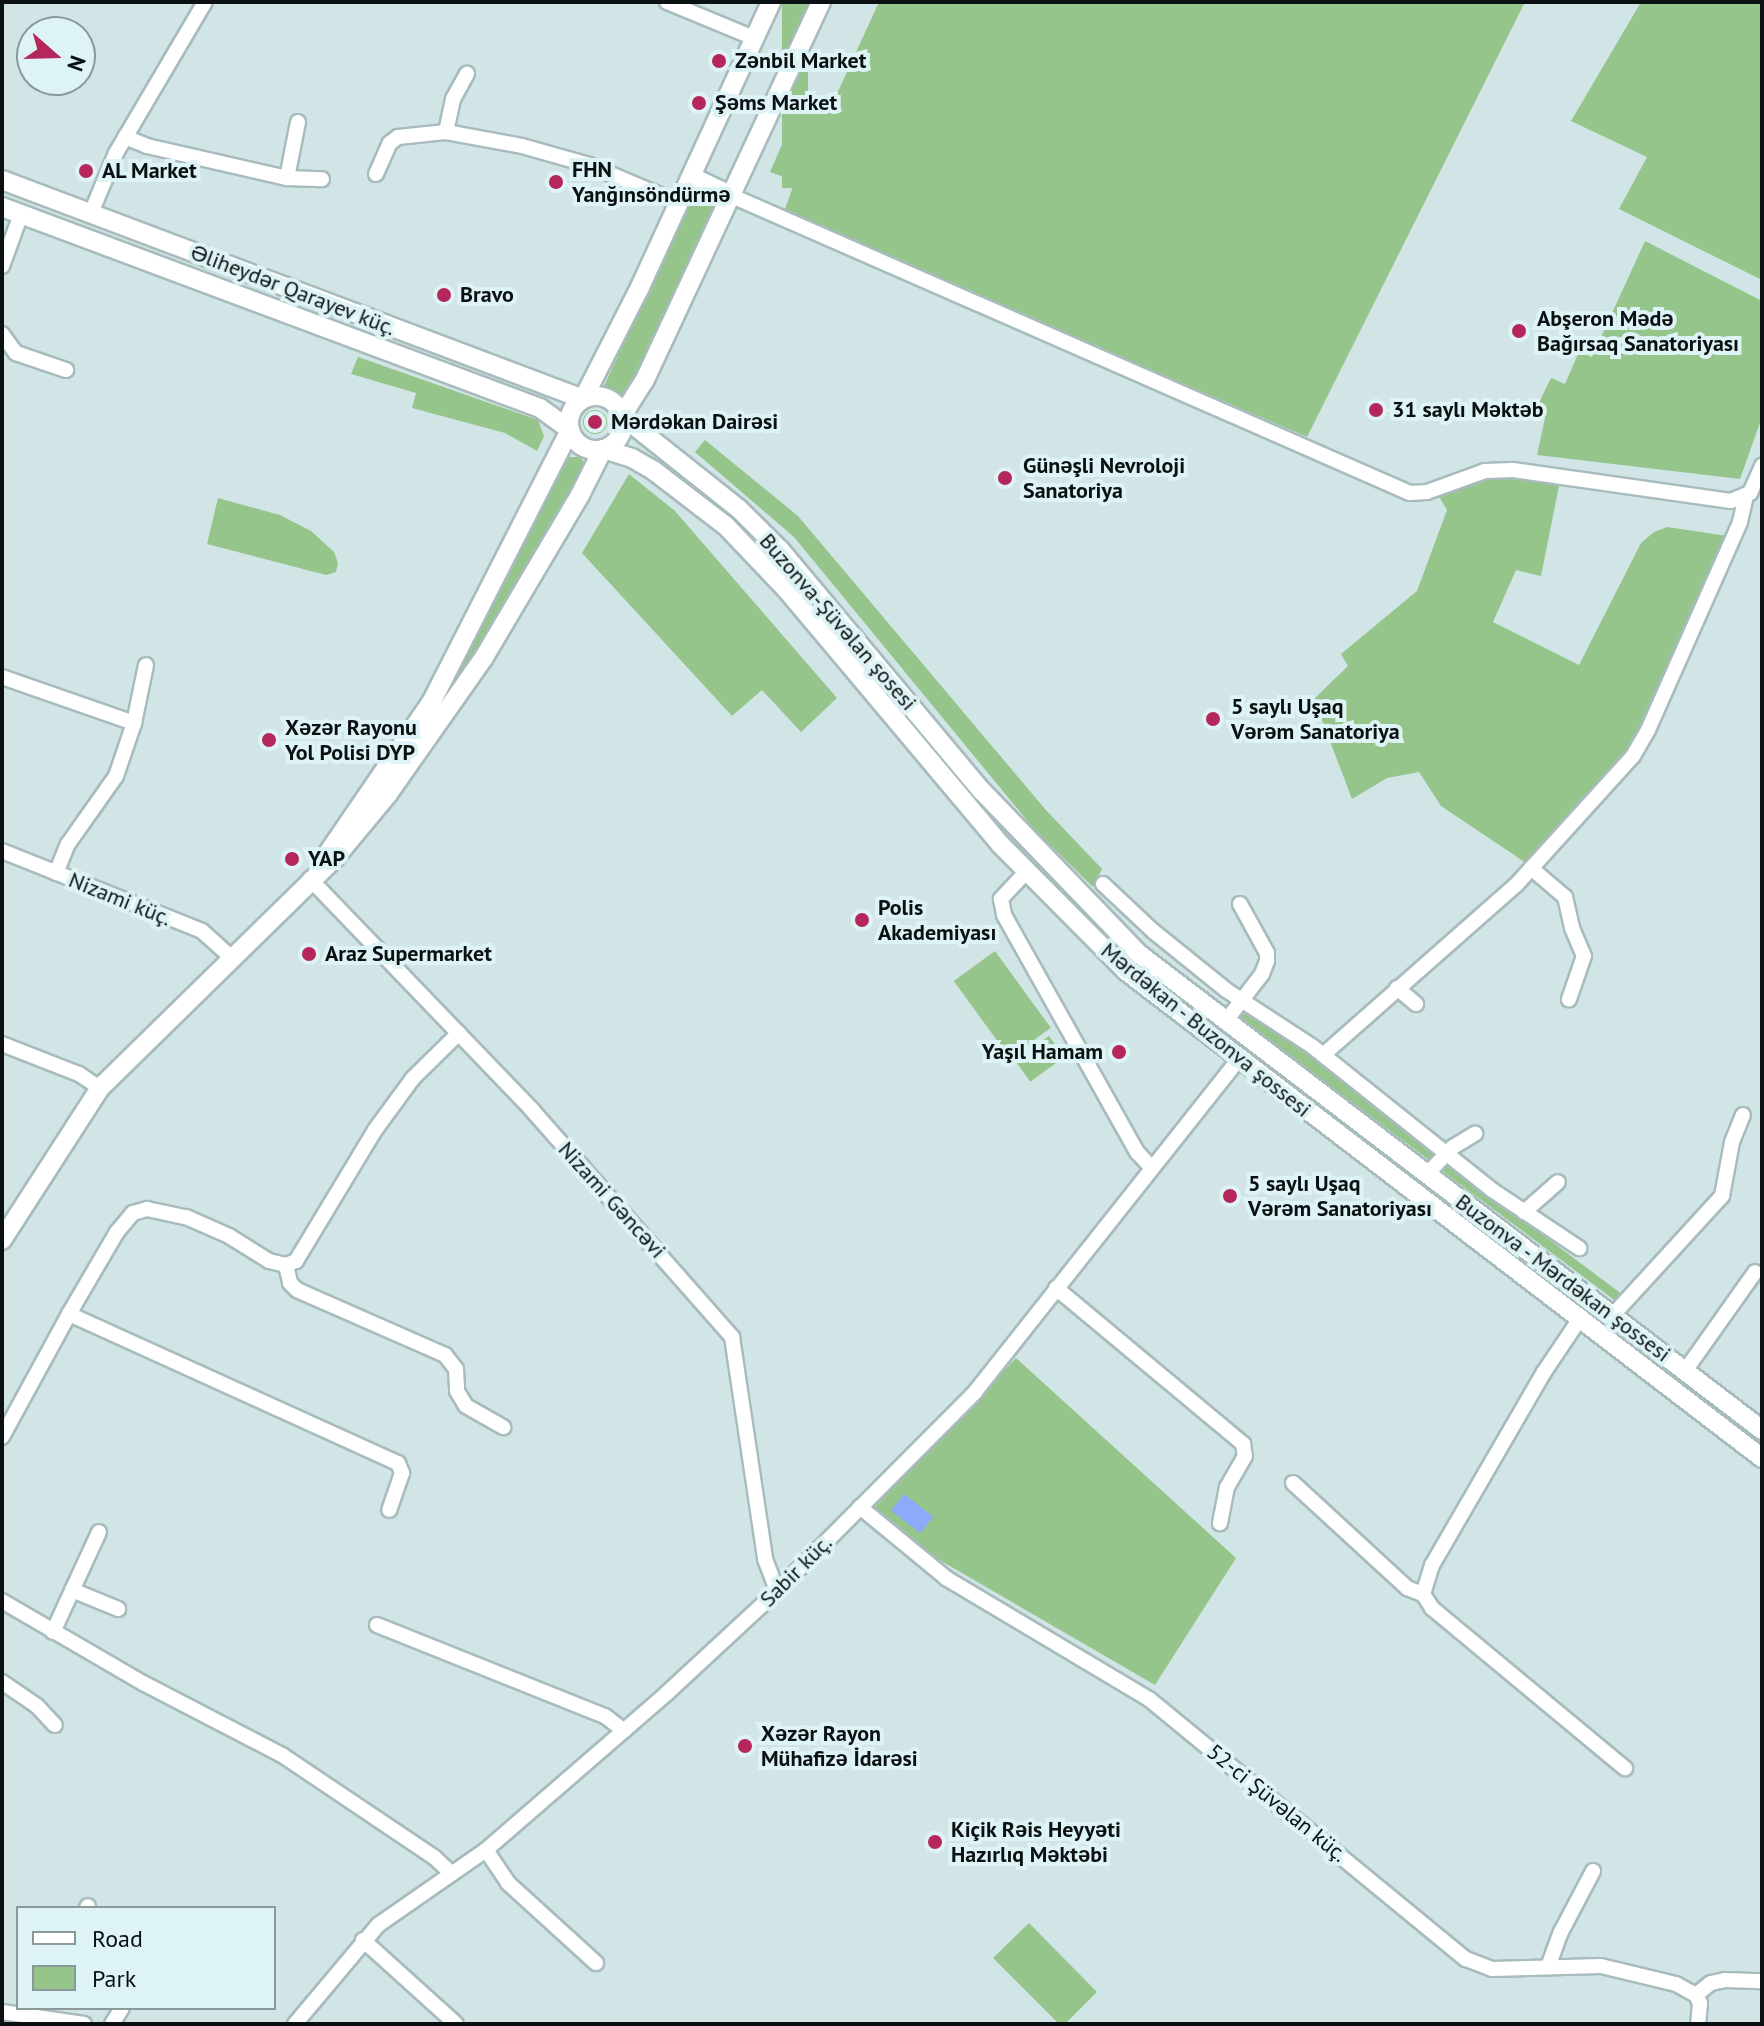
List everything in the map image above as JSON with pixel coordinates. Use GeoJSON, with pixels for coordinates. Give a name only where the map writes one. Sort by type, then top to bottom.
{"type":"FeatureCollection","features":[{"type":"Feature","properties":{"kind":"main road"},"geometry":{"type":"LineString","coordinates":[[310,879],[432,701],[570,430],[572,412],[583,399],[692,177],[771,2]]}},
{"type":"Feature","properties":{"kind":"main road"},"geometry":{"type":"LineString","coordinates":[[3,1236],[100,1088],[353,840],[462,692],[548,550],[603,449],[617,440],[622,416],[644,381],[821,2]]}},
{"type":"Feature","properties":{"kind":"main road"},"geometry":{"type":"LineString","coordinates":[[692,177],[732,196]]}},
{"type":"Feature","properties":{"kind":"main road","name":"Əliheydər Qarayev küç."},"geometry":{"type":"LineString","coordinates":[[2,180],[583,399]]}},
{"type":"Feature","properties":{"kind":"main road","name":"Əliheydər Qarayev küç."},"geometry":{"type":"LineString","coordinates":[[2,207],[545,410],[570,430]]}},
{"type":"Feature","properties":{"kind":"main road"},"geometry":{"type":"LineString","coordinates":[[317,324],[325,302]]}},
{"type":"Feature","properties":{"kind":"main road"},"geometry":{"type":"LineString","coordinates":[[583,399],[607,398],[622,416]]}},
{"type":"Feature","properties":{"kind":"main road","name":"Buzonva-Şüvəlan şosesi"},"geometry":{"type":"LineString","coordinates":[[622,416],[728,500],[781,551],[982,791],[1035,848]]}},
{"type":"Feature","properties":{"kind":"main road"},"geometry":{"type":"LineString","coordinates":[[570,430],[586,448],[603,449]]}},
{"type":"Feature","properties":{"kind":"main road","name":"Mərdəkan - Buzonva şossesi"},"geometry":{"type":"LineString","coordinates":[[603,449],[632,458],[653,470],[726,526],[787,590],[1026,872],[1126,971],[1762,1458]]}},
{"type":"Feature","properties":{"kind":"main road","name":"Buzonva - Mərdəkan şossesi"},"geometry":{"type":"LineString","coordinates":[[1035,848],[1139,954],[1762,1430]]}},
{"type":"Feature","properties":{"kind":"street"},"geometry":{"type":"LineString","coordinates":[[91,213],[125,137],[205,2]]}},
{"type":"Feature","properties":{"kind":"street"},"geometry":{"type":"LineString","coordinates":[[667,2],[754,38]]}},
{"type":"Feature","properties":{"kind":"street"},"geometry":{"type":"LineString","coordinates":[[446,132],[453,99],[467,74]]}},
{"type":"Feature","properties":{"kind":"street"},"geometry":{"type":"LineString","coordinates":[[287,178],[298,122]]}},
{"type":"Feature","properties":{"kind":"street"},"geometry":{"type":"LineString","coordinates":[[376,174],[390,143],[398,137],[446,132],[522,146],[589,165],[679,203]]}},
{"type":"Feature","properties":{"kind":"street"},"geometry":{"type":"LineString","coordinates":[[125,137],[147,146],[287,178],[322,179]]}},
{"type":"Feature","properties":{"kind":"street"},"geometry":{"type":"LineString","coordinates":[[732,196],[1410,493],[1427,492],[1472,475],[1499,470],[1731,501],[1746,497],[1754,488],[1762,466]]}},
{"type":"Feature","properties":{"kind":"street"},"geometry":{"type":"LineString","coordinates":[[2,266],[21,214]]}},
{"type":"Feature","properties":{"kind":"street"},"geometry":{"type":"LineString","coordinates":[[2,334],[16,353],[66,370]]}},
{"type":"Feature","properties":{"kind":"street"},"geometry":{"type":"LineString","coordinates":[[1323,1055],[1499,901],[1639,747],[1744,512],[1746,497]]}},
{"type":"Feature","properties":{"kind":"street"},"geometry":{"type":"LineString","coordinates":[[56,873],[68,844],[116,776],[134,723],[146,665]]}},
{"type":"Feature","properties":{"kind":"street"},"geometry":{"type":"LineString","coordinates":[[2,677],[134,723]]}},
{"type":"Feature","properties":{"kind":"street","name":"Nizami küç."},"geometry":{"type":"LineString","coordinates":[[2,851],[202,931],[231,957]]}},
{"type":"Feature","properties":{"kind":"street"},"geometry":{"type":"LineString","coordinates":[[1531,868],[1565,897],[1572,928],[1584,956],[1569,999]]}},
{"type":"Feature","properties":{"kind":"street"},"geometry":{"type":"LineString","coordinates":[[1026,872],[1001,899],[1004,915],[1137,1152],[1151,1167]]}},
{"type":"Feature","properties":{"kind":"street","name":"Nizami Gəncəvi"},"geometry":{"type":"LineString","coordinates":[[310,879],[587,1170],[732,1337],[765,1559],[777,1591]]}},
{"type":"Feature","properties":{"kind":"street"},"geometry":{"type":"LineString","coordinates":[[1103,884],[1153,931],[1242,1001],[1323,1055],[1524,1212],[1579,1248]]}},
{"type":"Feature","properties":{"kind":"street"},"geometry":{"type":"LineString","coordinates":[[1225,1022],[1262,974],[1267,953],[1240,904]]}},
{"type":"Feature","properties":{"kind":"street"},"geometry":{"type":"LineString","coordinates":[[1397,988],[1416,1004]]}},
{"type":"Feature","properties":{"kind":"street"},"geometry":{"type":"LineString","coordinates":[[2,1437],[117,1232],[139,1210],[157,1210],[203,1224],[269,1261],[286,1265],[305,1251],[359,1156],[403,1092],[459,1033]]}},
{"type":"Feature","properties":{"kind":"street"},"geometry":{"type":"LineString","coordinates":[[2,1044],[79,1074],[100,1088]]}},
{"type":"Feature","properties":{"kind":"street","name":"Sabir küç."},"geometry":{"type":"LineString","coordinates":[[295,2024],[363,1940],[389,1915],[486,1850],[624,1731],[777,1591],[988,1378],[1239,1059]]}},
{"type":"Feature","properties":{"kind":"street"},"geometry":{"type":"LineString","coordinates":[[1612,1316],[1722,1196],[1732,1142],[1743,1115]]}},
{"type":"Feature","properties":{"kind":"street"},"geometry":{"type":"LineString","coordinates":[[1426,1175],[1447,1152],[1475,1134]]}},
{"type":"Feature","properties":{"kind":"street"},"geometry":{"type":"LineString","coordinates":[[1524,1212],[1558,1182]]}},
{"type":"Feature","properties":{"kind":"street"},"geometry":{"type":"LineString","coordinates":[[286,1265],[290,1283],[297,1290],[445,1355],[456,1369],[457,1391],[466,1406],[503,1427]]}},
{"type":"Feature","properties":{"kind":"street"},"geometry":{"type":"LineString","coordinates":[[1685,1371],[1755,1272]]}},
{"type":"Feature","properties":{"kind":"street"},"geometry":{"type":"LineString","coordinates":[[1056,1288],[1243,1444],[1245,1456],[1227,1487],[1220,1523]]}},
{"type":"Feature","properties":{"kind":"street"},"geometry":{"type":"LineString","coordinates":[[69,1314],[398,1463],[402,1473],[389,1510]]}},
{"type":"Feature","properties":{"kind":"street"},"geometry":{"type":"LineString","coordinates":[[1423,1594],[1432,1565],[1544,1372],[1579,1320]]}},
{"type":"Feature","properties":{"kind":"street"},"geometry":{"type":"LineString","coordinates":[[1293,1483],[1407,1588],[1423,1594],[1443,1618],[1625,1768]]}},
{"type":"Feature","properties":{"kind":"street","name":"52-ci Şüvəlan küç."},"geometry":{"type":"LineString","coordinates":[[860,1507],[946,1578],[1149,1699],[1466,1959],[1492,1969],[1601,1966],[1676,1984],[1696,1995]]}},
{"type":"Feature","properties":{"kind":"street"},"geometry":{"type":"LineString","coordinates":[[53,1632],[99,1532]]}},
{"type":"Feature","properties":{"kind":"street"},"geometry":{"type":"LineString","coordinates":[[72,1590],[118,1609]]}},
{"type":"Feature","properties":{"kind":"street"},"geometry":{"type":"LineString","coordinates":[[2,1601],[143,1683],[282,1755],[435,1858],[452,1874]]}},
{"type":"Feature","properties":{"kind":"street"},"geometry":{"type":"LineString","coordinates":[[377,1625],[605,1716],[624,1731]]}},
{"type":"Feature","properties":{"kind":"street"},"geometry":{"type":"LineString","coordinates":[[2,1682],[37,1706],[55,1725]]}},
{"type":"Feature","properties":{"kind":"street"},"geometry":{"type":"LineString","coordinates":[[486,1850],[508,1883],[596,1963]]}},
{"type":"Feature","properties":{"kind":"street"},"geometry":{"type":"LineString","coordinates":[[1548,1967],[1593,1871]]}},
{"type":"Feature","properties":{"kind":"street"},"geometry":{"type":"LineString","coordinates":[[363,1940],[456,2024]]}},
{"type":"Feature","properties":{"kind":"street"},"geometry":{"type":"LineString","coordinates":[[1698,2024],[1700,2003],[1696,1995],[1711,1983],[1725,1980],[1762,1981]]}},
{"type":"Feature","properties":{"kind":"street"},"geometry":{"type":"LineString","coordinates":[[2,2012],[58,2014],[84,2024]]}},
{"type":"Feature","properties":{"kind":"green space"},"geometry":{"type":"Polygon","coordinates":[[[782,2],[808,2],[808,188],[782,188],[782,2]]]}},
{"type":"Feature","properties":{"kind":"green space"},"geometry":{"type":"Polygon","coordinates":[[[879,2],[1525,2],[1307,437],[784,212],[795,181],[770,172],[801,101],[829,111],[879,2]]]}},
{"type":"Feature","properties":{"kind":"green space"},"geometry":{"type":"Polygon","coordinates":[[[1641,2],[1762,2],[1762,280],[1619,209],[1647,157],[1571,121],[1641,2]]]}},
{"type":"Feature","properties":{"kind":"green space"},"geometry":{"type":"Polygon","coordinates":[[[694,192],[719,203],[626,396],[613,393],[604,386],[694,192]]]}},
{"type":"Feature","properties":{"kind":"green space"},"geometry":{"type":"Polygon","coordinates":[[[1645,241],[1762,301],[1762,417],[1740,479],[1537,455],[1545,418],[1534,413],[1551,378],[1565,384],[1579,352],[1592,357],[1645,241]]]}},
{"type":"Feature","properties":{"kind":"green space"},"geometry":{"type":"Polygon","coordinates":[[[358,357],[538,420],[544,436],[537,451],[505,433],[412,408],[416,393],[351,374],[358,357]]]}},
{"type":"Feature","properties":{"kind":"green space","name":"Mərdəkan Dairəsi"},"geometry":{"type":"Polygon","coordinates":[[[595,410],[606,417],[607,422],[600,433],[595,434],[584,427],[583,422],[590,411],[595,410]]]}},
{"type":"Feature","properties":{"kind":"green space"},"geometry":{"type":"Polygon","coordinates":[[[705,440],[798,516],[1045,809],[1102,869],[1093,887],[1034,829],[794,537],[695,452],[705,440]]]}},
{"type":"Feature","properties":{"kind":"green space"},"geometry":{"type":"Polygon","coordinates":[[[568,457],[580,457],[586,464],[460,685],[455,686],[452,683],[568,457]]]}},
{"type":"Feature","properties":{"kind":"green space"},"geometry":{"type":"Polygon","coordinates":[[[629,474],[675,511],[837,698],[801,732],[762,690],[732,716],[582,553],[629,474]]]}},
{"type":"Feature","properties":{"kind":"green space"},"geometry":{"type":"Polygon","coordinates":[[[1509,476],[1559,486],[1541,576],[1516,570],[1493,622],[1579,665],[1641,543],[1654,532],[1667,527],[1728,536],[1633,746],[1526,863],[1441,806],[1419,772],[1387,778],[1352,799],[1314,699],[1348,666],[1341,654],[1417,591],[1447,510],[1438,495],[1486,477],[1509,476]]]}},
{"type":"Feature","properties":{"kind":"green space"},"geometry":{"type":"Polygon","coordinates":[[[218,498],[280,515],[311,531],[334,552],[338,563],[336,572],[326,575],[207,544],[218,498]]]}},
{"type":"Feature","properties":{"kind":"green space"},"geometry":{"type":"Polygon","coordinates":[[[995,951],[1051,1028],[1010,1058],[954,981],[995,951]]]}},
{"type":"Feature","properties":{"kind":"green space"},"geometry":{"type":"Polygon","coordinates":[[[1247,1009],[1306,1049],[1439,1152],[1429,1160],[1240,1018],[1247,1009]]]}},
{"type":"Feature","properties":{"kind":"green space"},"geometry":{"type":"Polygon","coordinates":[[[1049,1036],[1064,1057],[1030,1082],[1015,1061],[1049,1036]]]}},
{"type":"Feature","properties":{"kind":"green space"},"geometry":{"type":"Polygon","coordinates":[[[1448,1160],[1623,1295],[1617,1302],[1440,1169],[1448,1160]]]}},
{"type":"Feature","properties":{"kind":"green space"},"geometry":{"type":"Polygon","coordinates":[[[1016,1358],[1236,1558],[1155,1685],[936,1558],[873,1509],[1016,1358]]]}},
{"type":"Feature","properties":{"kind":"green space"},"geometry":{"type":"Polygon","coordinates":[[[1029,1923],[1097,1992],[1065,2024],[1059,2024],[993,1958],[1029,1923]]]}},
{"type":"Feature","properties":{"kind":"water"},"geometry":{"type":"Polygon","coordinates":[[[904,1494],[933,1517],[920,1533],[891,1511],[904,1494]]]}},
{"type":"Feature","properties":{"kind":"place","name":"Zənbil Market"},"geometry":{"type":"Point","coordinates":[719,61]}},
{"type":"Feature","properties":{"kind":"place","name":"Şəms Market"},"geometry":{"type":"Point","coordinates":[699,103]}},
{"type":"Feature","properties":{"kind":"place","name":"AL Market"},"geometry":{"type":"Point","coordinates":[86,171]}},
{"type":"Feature","properties":{"kind":"place","name":"FHN Yanğınsöndürmə"},"geometry":{"type":"Point","coordinates":[556,182]}},
{"type":"Feature","properties":{"kind":"place","name":"Bravo"},"geometry":{"type":"Point","coordinates":[444,295]}},
{"type":"Feature","properties":{"kind":"place","name":"Abşeron Mədə Bağırsaq Sanatoriyası"},"geometry":{"type":"Point","coordinates":[1519,331]}},
{"type":"Feature","properties":{"kind":"place","name":"31 saylı Məktəb"},"geometry":{"type":"Point","coordinates":[1376,410]}},
{"type":"Feature","properties":{"kind":"place","name":"Mərdəkan Dairəsi"},"geometry":{"type":"Point","coordinates":[595,422]}},
{"type":"Feature","properties":{"kind":"place","name":"Günəşli Nevroloji Sanatoriya"},"geometry":{"type":"Point","coordinates":[1005,478]}},
{"type":"Feature","properties":{"kind":"place","name":"5 saylı Uşaq Vərəm Sanatoriya"},"geometry":{"type":"Point","coordinates":[1213,719]}},
{"type":"Feature","properties":{"kind":"place","name":"Xəzər Rayonu Yol Polisi DYP"},"geometry":{"type":"Point","coordinates":[269,740]}},
{"type":"Feature","properties":{"kind":"place","name":"YAP"},"geometry":{"type":"Point","coordinates":[292,859]}},
{"type":"Feature","properties":{"kind":"place","name":"Polis Akademiyası"},"geometry":{"type":"Point","coordinates":[862,920]}},
{"type":"Feature","properties":{"kind":"place","name":"Araz Supermarket"},"geometry":{"type":"Point","coordinates":[309,954]}},
{"type":"Feature","properties":{"kind":"place","name":"Yaşıl Hamam"},"geometry":{"type":"Point","coordinates":[1119,1052]}},
{"type":"Feature","properties":{"kind":"place","name":"5 saylı Uşaq Vərəm Sanatoriyası"},"geometry":{"type":"Point","coordinates":[1230,1196]}},
{"type":"Feature","properties":{"kind":"place","name":"Xəzər Rayon Mühafizə İdarəsi"},"geometry":{"type":"Point","coordinates":[745,1746]}},
{"type":"Feature","properties":{"kind":"place","name":"Kiçik Rəis Heyyəti Hazırlıq Məktəbi"},"geometry":{"type":"Point","coordinates":[935,1842]}}]}
